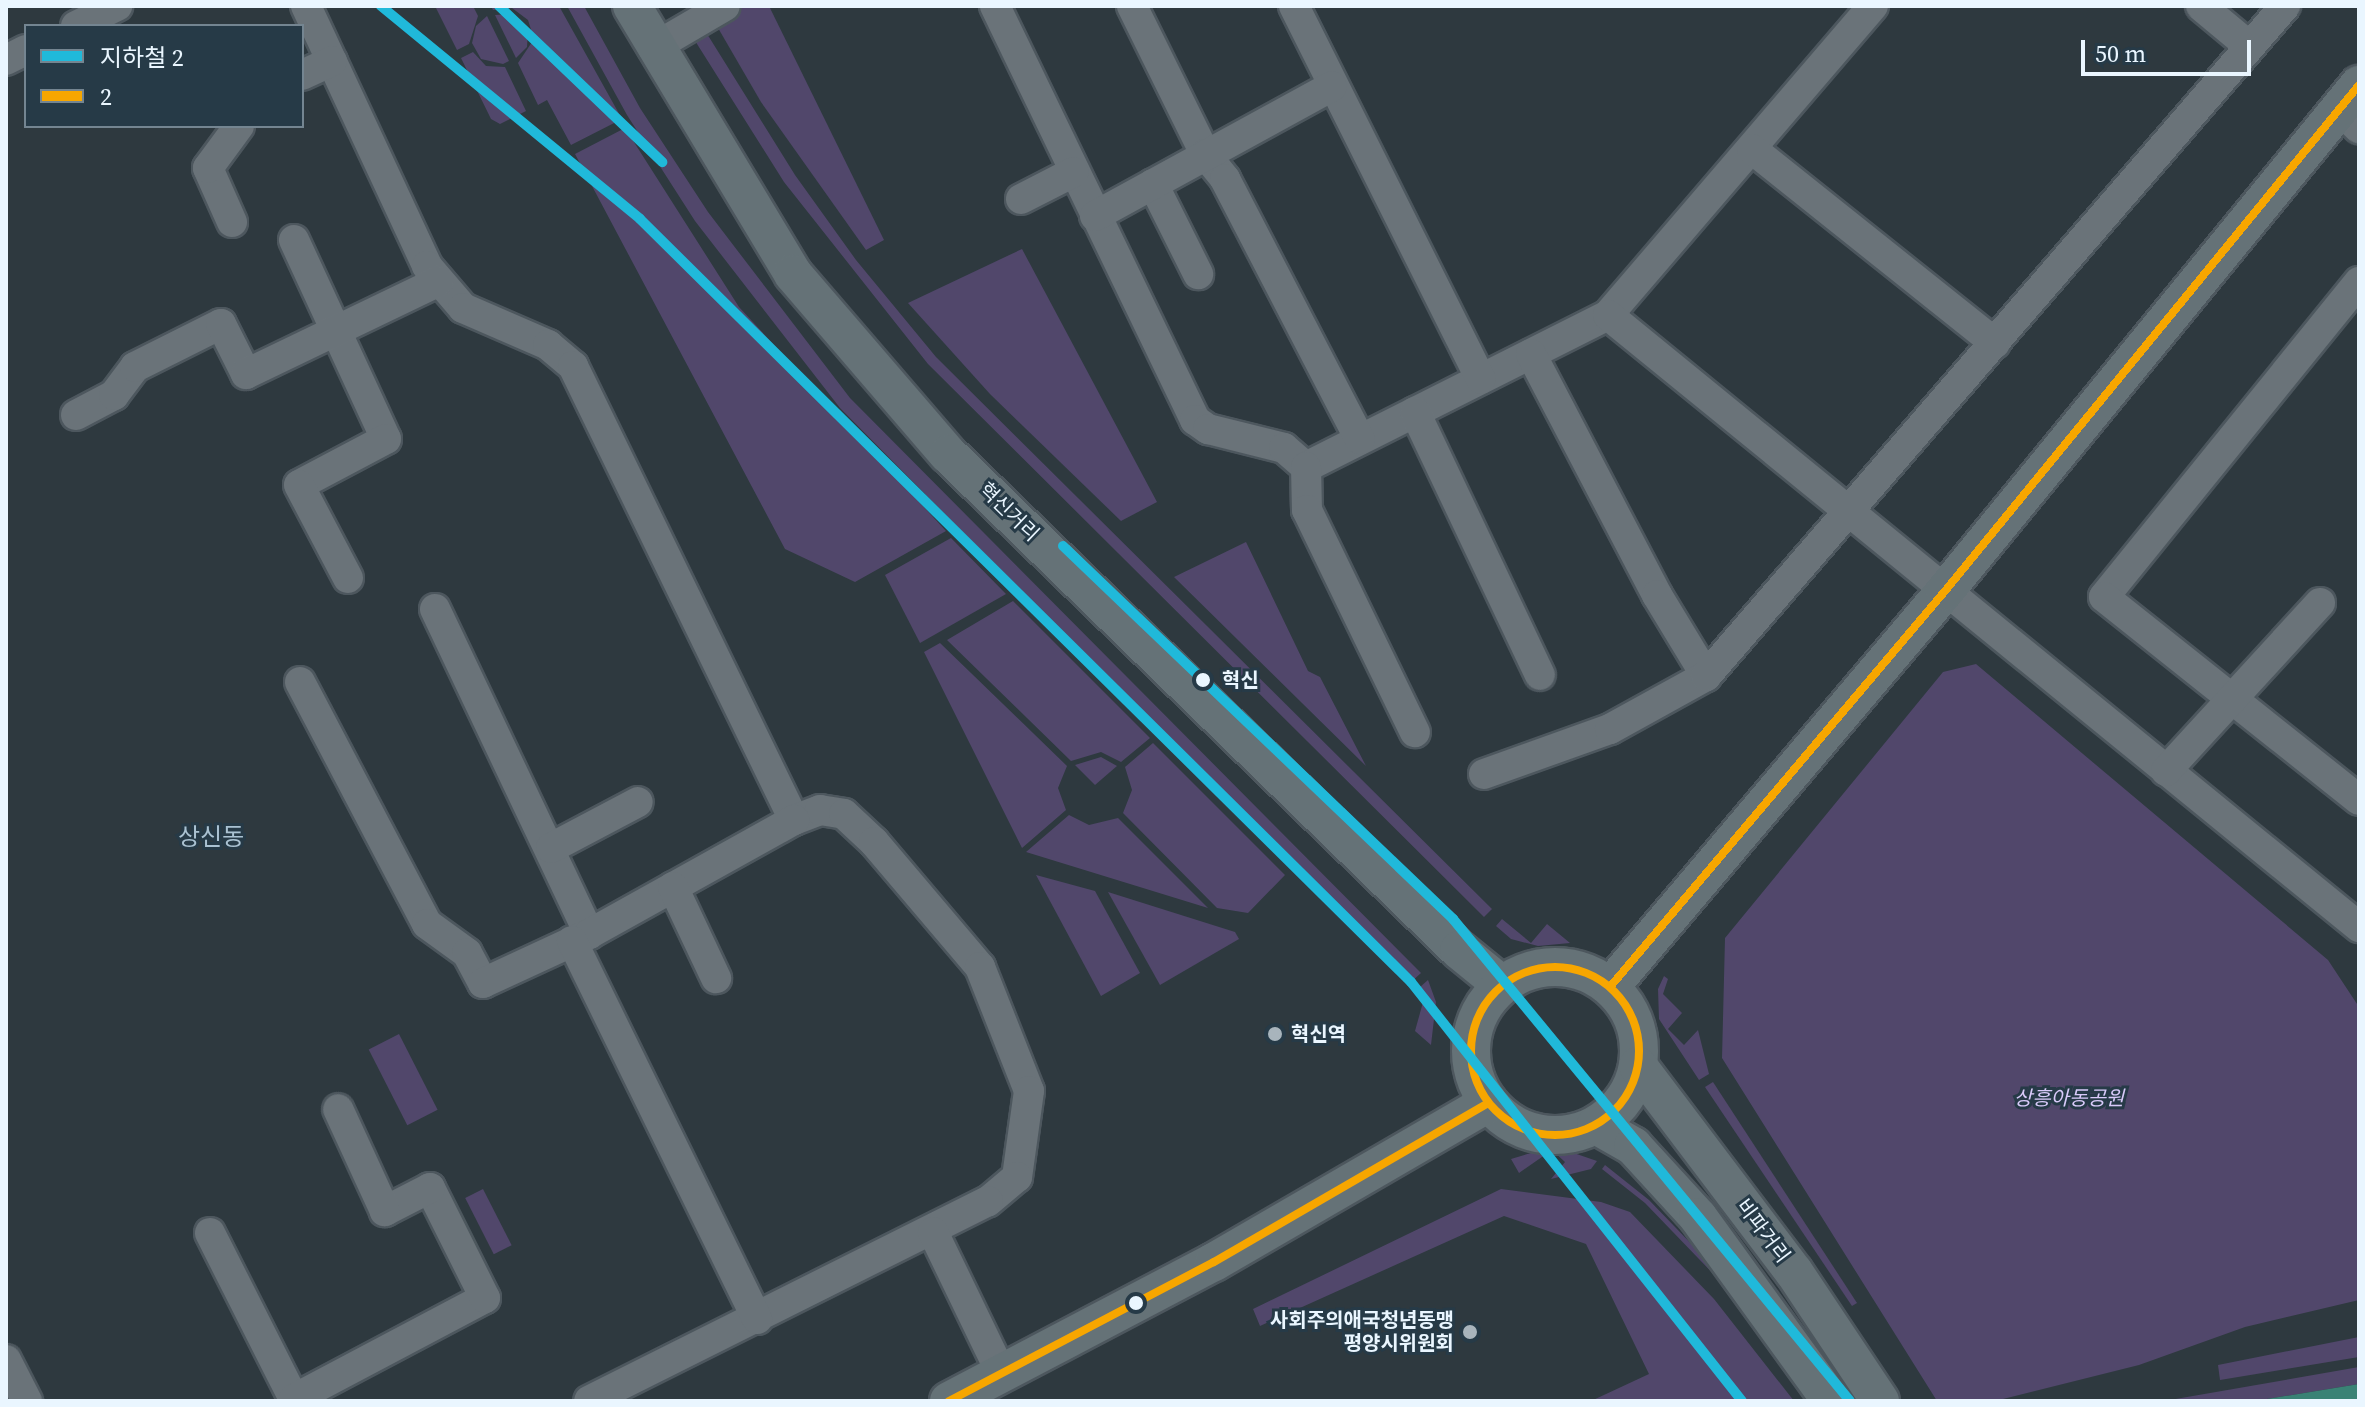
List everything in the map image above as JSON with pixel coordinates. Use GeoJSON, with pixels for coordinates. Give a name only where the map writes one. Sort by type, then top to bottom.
{"type":"FeatureCollection","features":[{"type":"Feature","properties":{"kind":"main road","name":"혁신거리"},"geometry":{"type":"LineString","coordinates":[[632,6],[653,48],[793,274],[948,454],[1459,950],[1502,985]]}},
{"type":"Feature","properties":{"kind":"main road"},"geometry":{"type":"LineString","coordinates":[[1610,987],[2352,107]]}},
{"type":"Feature","properties":{"kind":"main road"},"geometry":{"type":"LineString","coordinates":[[1556,966],[1585,971],[1610,987],[1634,1020],[1638,1066],[1627,1094],[1596,1125],[1553,1136],[1525,1130],[1488,1103],[1471,1060],[1473,1030],[1485,1004],[1502,985],[1528,970],[1556,966]]}},
{"type":"Feature","properties":{"kind":"main road","name":"비파거리"},"geometry":{"type":"LineString","coordinates":[[1638,1066],[1794,1272],[1880,1401]]}},
{"type":"Feature","properties":{"kind":"main road"},"geometry":{"type":"LineString","coordinates":[[949,1401],[1214,1262],[1488,1103]]}},
{"type":"Feature","properties":{"kind":"main road","name":"비파거리"},"geometry":{"type":"LineString","coordinates":[[1596,1125],[1633,1146],[1698,1217],[1831,1401]]}},
{"type":"Feature","properties":{"kind":"street"},"geometry":{"type":"LineString","coordinates":[[80,24],[117,6]]}},
{"type":"Feature","properties":{"kind":"street"},"geometry":{"type":"LineString","coordinates":[[306,6],[427,266],[463,308],[548,345],[573,366],[794,820]]}},
{"type":"Feature","properties":{"kind":"street"},"geometry":{"type":"LineString","coordinates":[[653,48],[725,6]]}},
{"type":"Feature","properties":{"kind":"street"},"geometry":{"type":"LineString","coordinates":[[995,6],[1195,420],[1208,429],[1284,448],[1306,467],[1307,510],[1415,732]]}},
{"type":"Feature","properties":{"kind":"street"},"geometry":{"type":"LineString","coordinates":[[1132,6],[1205,154],[1225,179],[1360,439]]}},
{"type":"Feature","properties":{"kind":"street"},"geometry":{"type":"LineString","coordinates":[[1294,6],[1481,379]]}},
{"type":"Feature","properties":{"kind":"street"},"geometry":{"type":"LineString","coordinates":[[1306,467],[1608,315],[1873,6]]}},
{"type":"Feature","properties":{"kind":"street"},"geometry":{"type":"LineString","coordinates":[[2201,6],[2249,46]]}},
{"type":"Feature","properties":{"kind":"street"},"geometry":{"type":"LineString","coordinates":[[1484,774],[1610,729],[1706,676],[2285,6]]}},
{"type":"Feature","properties":{"kind":"street"},"geometry":{"type":"LineString","coordinates":[[6,60],[24,51]]}},
{"type":"Feature","properties":{"kind":"street"},"geometry":{"type":"LineString","coordinates":[[304,74],[332,61]]}},
{"type":"Feature","properties":{"kind":"street"},"geometry":{"type":"LineString","coordinates":[[1095,216],[1332,86]]}},
{"type":"Feature","properties":{"kind":"street"},"geometry":{"type":"LineString","coordinates":[[232,222],[208,168],[238,128]]}},
{"type":"Feature","properties":{"kind":"street"},"geometry":{"type":"LineString","coordinates":[[1752,149],[1995,343]]}},
{"type":"Feature","properties":{"kind":"street"},"geometry":{"type":"LineString","coordinates":[[1021,199],[1074,172]]}},
{"type":"Feature","properties":{"kind":"street"},"geometry":{"type":"LineString","coordinates":[[1153,184],[1198,274]]}},
{"type":"Feature","properties":{"kind":"street"},"geometry":{"type":"LineString","coordinates":[[294,240],[386,439],[299,485],[348,578]]}},
{"type":"Feature","properties":{"kind":"street"},"geometry":{"type":"LineString","coordinates":[[76,415],[114,395],[135,367],[221,324],[246,374],[439,281]]}},
{"type":"Feature","properties":{"kind":"street"},"geometry":{"type":"LineString","coordinates":[[2359,282],[2104,597],[2227,700],[2359,800]]}},
{"type":"Feature","properties":{"kind":"street"},"geometry":{"type":"LineString","coordinates":[[1608,315],[1853,509],[1945,591],[2359,927]]}},
{"type":"Feature","properties":{"kind":"street"},"geometry":{"type":"LineString","coordinates":[[1531,354],[1657,595],[1706,676]]}},
{"type":"Feature","properties":{"kind":"street"},"geometry":{"type":"LineString","coordinates":[[1415,412],[1540,675]]}},
{"type":"Feature","properties":{"kind":"street"},"geometry":{"type":"LineString","coordinates":[[2166,771],[2227,700],[2320,603]]}},
{"type":"Feature","properties":{"kind":"street"},"geometry":{"type":"LineString","coordinates":[[435,609],[551,848],[581,938],[757,1319]]}},
{"type":"Feature","properties":{"kind":"street"},"geometry":{"type":"LineString","coordinates":[[300,682],[427,924],[467,953],[483,983],[581,938],[794,820],[820,810],[844,814],[874,842],[980,967],[1029,1091],[1017,1177],[933,1232],[589,1401]]}},
{"type":"Feature","properties":{"kind":"street"},"geometry":{"type":"LineString","coordinates":[[551,848],[638,802]]}},
{"type":"Feature","properties":{"kind":"street"},"geometry":{"type":"LineString","coordinates":[[673,887],[716,978]]}},
{"type":"Feature","properties":{"kind":"street"},"geometry":{"type":"LineString","coordinates":[[210,1233],[294,1399],[342,1390],[485,1298],[430,1188],[385,1211],[338,1109]]}},
{"type":"Feature","properties":{"kind":"street"},"geometry":{"type":"LineString","coordinates":[[933,1232],[1002,1375]]}},
{"type":"Feature","properties":{"kind":"street"},"geometry":{"type":"LineString","coordinates":[[6,1360],[27,1401]]}},
{"type":"Feature","properties":{"kind":"green space"},"geometry":{"type":"Polygon","coordinates":[[[435,6],[473,6],[478,16],[469,44],[457,50],[435,6]]]}},
{"type":"Feature","properties":{"kind":"green space"},"geometry":{"type":"Polygon","coordinates":[[[491,6],[559,6],[622,119],[571,145],[547,100],[538,105],[518,63],[534,39],[528,20],[512,8],[493,10],[491,6]]]}},
{"type":"Feature","properties":{"kind":"green space"},"geometry":{"type":"Polygon","coordinates":[[[567,6],[584,6],[640,108],[708,212],[850,398],[1421,973],[1410,983],[840,408],[695,221],[627,115],[567,6]]]}},
{"type":"Feature","properties":{"kind":"green space"},"geometry":{"type":"Polygon","coordinates":[[[738,6],[769,6],[884,240],[866,250],[761,102],[714,21],[738,6]]]}},
{"type":"Feature","properties":{"kind":"green space"},"geometry":{"type":"Polygon","coordinates":[[[510,14],[528,31],[527,47],[516,58],[495,15],[510,14]]]}},
{"type":"Feature","properties":{"kind":"green space"},"geometry":{"type":"Polygon","coordinates":[[[487,16],[509,61],[503,64],[481,59],[472,43],[476,26],[487,16]]]}},
{"type":"Feature","properties":{"kind":"green space"},"geometry":{"type":"Polygon","coordinates":[[[704,29],[795,175],[856,260],[936,357],[1492,909],[1484,917],[928,364],[784,182],[692,36],[704,29]]]}},
{"type":"Feature","properties":{"kind":"green space"},"geometry":{"type":"Polygon","coordinates":[[[473,52],[486,66],[505,67],[526,111],[500,124],[491,119],[461,58],[473,52]]]}},
{"type":"Feature","properties":{"kind":"green space"},"geometry":{"type":"Polygon","coordinates":[[[625,128],[739,307],[946,531],[855,582],[785,549],[575,154],[625,128]]]}},
{"type":"Feature","properties":{"kind":"green space"},"geometry":{"type":"Polygon","coordinates":[[[1022,249],[1157,502],[1121,521],[990,394],[908,303],[1022,249]]]}},
{"type":"Feature","properties":{"kind":"green space"},"geometry":{"type":"Polygon","coordinates":[[[951,538],[1006,594],[920,643],[885,575],[951,538]]]}},
{"type":"Feature","properties":{"kind":"green space"},"geometry":{"type":"Polygon","coordinates":[[[1246,542],[1308,671],[1320,677],[1366,766],[1174,577],[1246,542]]]}},
{"type":"Feature","properties":{"kind":"green space"},"geometry":{"type":"Polygon","coordinates":[[[1013,601],[1150,738],[1121,762],[1101,752],[1071,761],[947,640],[1013,601]]]}},
{"type":"Feature","properties":{"kind":"green space"},"geometry":{"type":"Polygon","coordinates":[[[940,643],[1067,766],[1058,788],[1066,810],[1022,848],[924,652],[940,643]]]}},
{"type":"Feature","properties":{"kind":"green space","name":"상흥아동공원"},"geometry":{"type":"Polygon","coordinates":[[[1976,664],[2328,960],[2359,1007],[2359,1300],[2245,1327],[2139,1365],[1995,1401],[1937,1401],[1722,1058],[1725,938],[1943,672],[1976,664]]]}},
{"type":"Feature","properties":{"kind":"green space"},"geometry":{"type":"Polygon","coordinates":[[[1153,743],[1285,875],[1248,913],[1217,908],[1123,813],[1132,790],[1125,767],[1153,743]]]}},
{"type":"Feature","properties":{"kind":"green space"},"geometry":{"type":"Polygon","coordinates":[[[1101,757],[1117,766],[1095,785],[1075,765],[1101,757]]]}},
{"type":"Feature","properties":{"kind":"green space"},"geometry":{"type":"Polygon","coordinates":[[[1069,815],[1089,825],[1118,818],[1208,908],[1026,852],[1069,815]]]}},
{"type":"Feature","properties":{"kind":"green space"},"geometry":{"type":"Polygon","coordinates":[[[1036,875],[1095,891],[1140,973],[1101,996],[1036,875]]]}},
{"type":"Feature","properties":{"kind":"green space"},"geometry":{"type":"Polygon","coordinates":[[[1108,892],[1235,932],[1239,939],[1160,985],[1108,892]]]}},
{"type":"Feature","properties":{"kind":"green space"},"geometry":{"type":"Polygon","coordinates":[[[1502,919],[1531,943],[1547,924],[1570,943],[1538,946],[1511,939],[1496,926],[1502,919]]]}},
{"type":"Feature","properties":{"kind":"green space"},"geometry":{"type":"Polygon","coordinates":[[[1664,976],[1668,979],[1663,994],[1682,1013],[1668,1029],[1684,1045],[1698,1030],[1709,1074],[1699,1080],[1659,1019],[1658,989],[1664,976]]]}},
{"type":"Feature","properties":{"kind":"green space"},"geometry":{"type":"Polygon","coordinates":[[[1428,980],[1436,1002],[1431,1045],[1415,1031],[1425,995],[1420,987],[1428,980]]]}},
{"type":"Feature","properties":{"kind":"green space"},"geometry":{"type":"Polygon","coordinates":[[[399,1034],[438,1110],[407,1125],[369,1049],[399,1034]]]}},
{"type":"Feature","properties":{"kind":"green space"},"geometry":{"type":"Polygon","coordinates":[[[1713,1082],[1857,1303],[1852,1306],[1705,1087],[1713,1082]]]}},
{"type":"Feature","properties":{"kind":"green space"},"geometry":{"type":"Polygon","coordinates":[[[1551,1147],[1597,1161],[1591,1169],[1551,1179],[1565,1162],[1552,1150],[1519,1173],[1511,1159],[1551,1147]]]}},
{"type":"Feature","properties":{"kind":"green space"},"geometry":{"type":"Polygon","coordinates":[[[1605,1165],[1649,1200],[1729,1283],[1725,1286],[1645,1203],[1602,1169],[1605,1165]]]}},
{"type":"Feature","properties":{"kind":"green space"},"geometry":{"type":"Polygon","coordinates":[[[483,1189],[512,1245],[494,1254],[465,1198],[483,1189]]]}},
{"type":"Feature","properties":{"kind":"green space"},"geometry":{"type":"Polygon","coordinates":[[[1501,1189],[1601,1202],[1630,1212],[1714,1299],[1794,1401],[1591,1401],[1649,1374],[1586,1244],[1504,1216],[1260,1326],[1253,1309],[1501,1189]]]}},
{"type":"Feature","properties":{"kind":"green space"},"geometry":{"type":"Polygon","coordinates":[[[2359,1337],[2359,1357],[2220,1380],[2218,1365],[2359,1337]]]}},
{"type":"Feature","properties":{"kind":"green space"},"geometry":{"type":"Polygon","coordinates":[[[2359,1367],[2359,1384],[2255,1401],[2164,1401],[2359,1367]]]}},
{"type":"Feature","properties":{"kind":"shaded area"},"geometry":{"type":"Polygon","coordinates":[[[2359,1384],[2359,1401],[2255,1401],[2359,1384]]]}},
{"type":"Feature","properties":{"kind":"metro line","name":"2"},"geometry":{"type":"LineString","coordinates":[[381,6],[640,219],[1411,982],[1742,1401]]}},
{"type":"Feature","properties":{"kind":"metro line","name":"2"},"geometry":{"type":"LineString","coordinates":[[499,6],[662,162]]}},
{"type":"Feature","properties":{"kind":"metro line","name":"2"},"geometry":{"type":"LineString","coordinates":[[1063,546],[1453,919],[1850,1401]]}},
{"type":"Feature","properties":{"kind":"transit line","name":"2"},"geometry":{"type":"LineString","coordinates":[[1610,987],[1945,591],[2359,85]]}},
{"type":"Feature","properties":{"kind":"transit line","name":"2"},"geometry":{"type":"LineString","coordinates":[[1555,967],[1587,973],[1614,992],[1633,1019],[1639,1051],[1633,1083],[1614,1110],[1587,1129],[1555,1135],[1523,1129],[1496,1110],[1477,1083],[1471,1051],[1477,1019],[1496,992],[1523,973],[1555,967]]}},
{"type":"Feature","properties":{"kind":"transit line","name":"2"},"geometry":{"type":"LineString","coordinates":[[949,1401],[1214,1262],[1488,1103]]}},
{"type":"Feature","properties":{"kind":"place","name":"혁신"},"geometry":{"type":"Point","coordinates":[1203,680]}},
{"type":"Feature","properties":{"kind":"place","name":"혁신역"},"geometry":{"type":"Point","coordinates":[1275,1034]}},
{"type":"Feature","properties":{"kind":"place","name":"사회주의애국청년동맹 평양시위원회"},"geometry":{"type":"Point","coordinates":[1470,1332]}},
{"type":"Feature","properties":{"kind":"district","name":"상신동"},"geometry":{"type":"Point","coordinates":[211,837]}}]}
